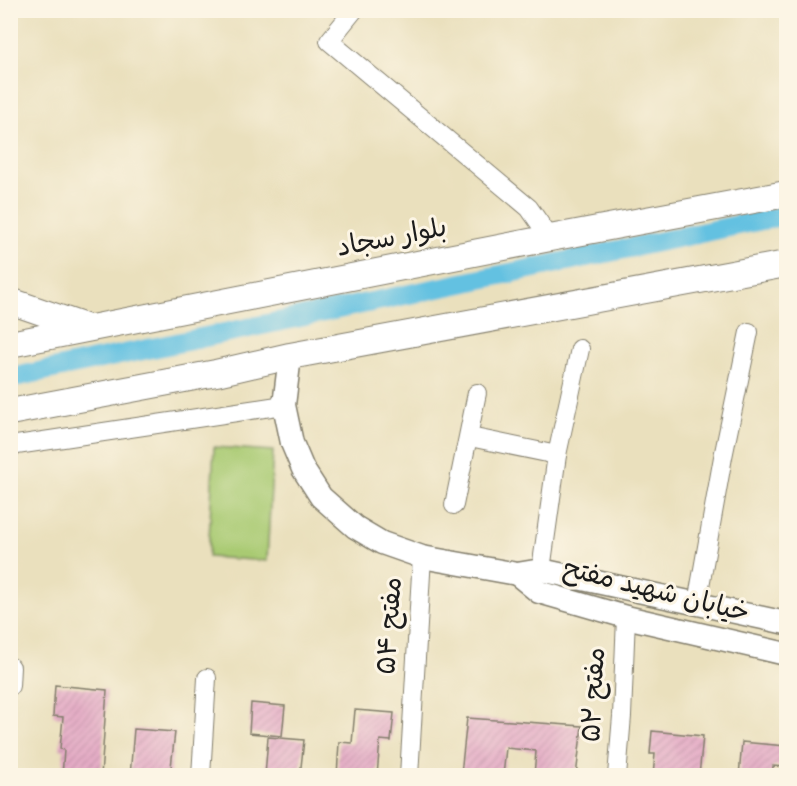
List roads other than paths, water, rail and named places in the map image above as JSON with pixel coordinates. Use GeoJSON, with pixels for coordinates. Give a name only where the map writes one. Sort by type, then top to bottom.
{"type":"FeatureCollection","features":[{"type":"Feature","properties":{"kind":"main road","name":"بلوار سجاد"},"geometry":{"type":"LineString","coordinates":[[10,344],[786,194]]}},
{"type":"Feature","properties":{"kind":"main road"},"geometry":{"type":"LineString","coordinates":[[10,412],[216,373],[290,356],[786,264]]}},
{"type":"Feature","properties":{"kind":"main road"},"geometry":{"type":"LineString","coordinates":[[10,301],[91,329]]}},
{"type":"Feature","properties":{"kind":"street"},"geometry":{"type":"LineString","coordinates":[[354,10],[329,41],[529,208],[550,238]]}},
{"type":"Feature","properties":{"kind":"street"},"geometry":{"type":"LineString","coordinates":[[697,603],[723,457],[749,332]]}},
{"type":"Feature","properties":{"kind":"street"},"geometry":{"type":"LineString","coordinates":[[541,570],[557,454],[580,349]]}},
{"type":"Feature","properties":{"kind":"street","name":"خیابان شهید مفتح"},"geometry":{"type":"LineString","coordinates":[[290,356],[284,405],[296,452],[303,469],[321,497],[355,527],[382,543],[422,557],[517,574],[541,570],[786,623]]}},
{"type":"Feature","properties":{"kind":"street"},"geometry":{"type":"LineString","coordinates":[[454,505],[470,437],[477,393]]}},
{"type":"Feature","properties":{"kind":"street"},"geometry":{"type":"LineString","coordinates":[[10,446],[284,405]]}},
{"type":"Feature","properties":{"kind":"street"},"geometry":{"type":"LineString","coordinates":[[470,437],[557,454]]}},
{"type":"Feature","properties":{"kind":"street","name":"مفتح ۵۴"},"geometry":{"type":"LineString","coordinates":[[409,776],[422,557]]}},
{"type":"Feature","properties":{"kind":"street","name":"خیابان شهید مفتح"},"geometry":{"type":"LineString","coordinates":[[517,574],[539,592],[626,617],[786,654]]}},
{"type":"Feature","properties":{"kind":"street","name":"مفتح ۵۲"},"geometry":{"type":"LineString","coordinates":[[616,776],[622,716],[626,617]]}},
{"type":"Feature","properties":{"kind":"street"},"geometry":{"type":"LineString","coordinates":[[10,686],[11,667]]}},
{"type":"Feature","properties":{"kind":"street"},"geometry":{"type":"LineString","coordinates":[[201,776],[207,678]]}},
{"type":"Feature","properties":{"kind":"waterway"},"geometry":{"type":"LineString","coordinates":[[10,378],[786,215]]}}]}
